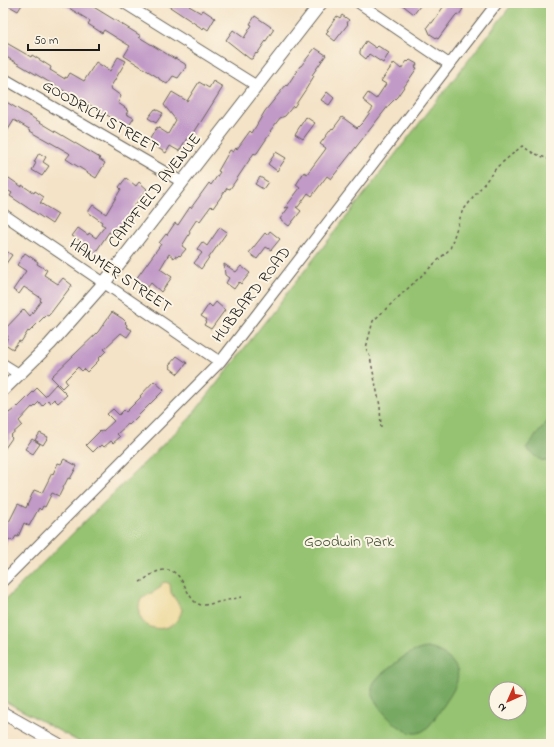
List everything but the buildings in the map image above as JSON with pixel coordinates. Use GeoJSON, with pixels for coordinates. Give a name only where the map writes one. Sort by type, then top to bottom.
{"type":"FeatureCollection","features":[{"type":"Feature","properties":{"kind":"street"},"geometry":{"type":"LineString","coordinates":[[124,3],[257,86]]}},
{"type":"Feature","properties":{"kind":"street","name":"CAMPFIELD AVENUE"},"geometry":{"type":"LineString","coordinates":[[3,390],[56,338],[104,283],[321,3]]}},
{"type":"Feature","properties":{"kind":"street"},"geometry":{"type":"LineString","coordinates":[[359,3],[449,64]]}},
{"type":"Feature","properties":{"kind":"street","name":"HUBBARD ROAD"},"geometry":{"type":"LineString","coordinates":[[3,581],[220,362],[497,3]]}},
{"type":"Feature","properties":{"kind":"street","name":"GOODRICH STREET"},"geometry":{"type":"LineString","coordinates":[[3,78],[182,182]]}},
{"type":"Feature","properties":{"kind":"street","name":"HANMER STREET"},"geometry":{"type":"LineString","coordinates":[[3,214],[220,362]]}},
{"type":"Feature","properties":{"kind":"street"},"geometry":{"type":"LineString","coordinates":[[3,364],[19,374]]}},
{"type":"Feature","properties":{"kind":"street"},"geometry":{"type":"LineString","coordinates":[[3,713],[58,744]]}},
{"type":"Feature","properties":{"kind":"path"},"geometry":{"type":"LineString","coordinates":[[381,428],[380,406],[370,357],[366,348],[373,320],[450,249],[462,212],[497,167],[506,158],[522,146],[533,153],[551,160]]}},
{"type":"Feature","properties":{"kind":"path"},"geometry":{"type":"LineString","coordinates":[[140,582],[156,572],[168,570],[178,575],[194,600],[199,605],[242,597]]}},
{"type":"Feature","properties":{"kind":"green space","name":"Goodwin Park"},"geometry":{"type":"Polygon","coordinates":[[[513,3],[551,3],[551,744],[83,744],[3,700],[3,602],[190,418],[513,3]]]}},
{"type":"Feature","properties":{"kind":"green space"},"geometry":{"type":"Polygon","coordinates":[[[551,417],[551,461],[544,461],[537,458],[526,448],[551,417]]]}},
{"type":"Feature","properties":{"kind":"green space"},"geometry":{"type":"Polygon","coordinates":[[[426,648],[440,652],[448,658],[454,664],[458,676],[452,693],[429,726],[420,732],[413,733],[400,728],[386,715],[375,700],[372,693],[372,687],[380,676],[399,660],[411,653],[426,648]]]}},
{"type":"Feature","properties":{"kind":"sand"},"geometry":{"type":"Polygon","coordinates":[[[166,582],[170,584],[171,593],[182,609],[178,619],[171,625],[163,628],[154,628],[147,625],[141,619],[139,610],[141,599],[160,588],[162,583],[166,582]]]}}]}
